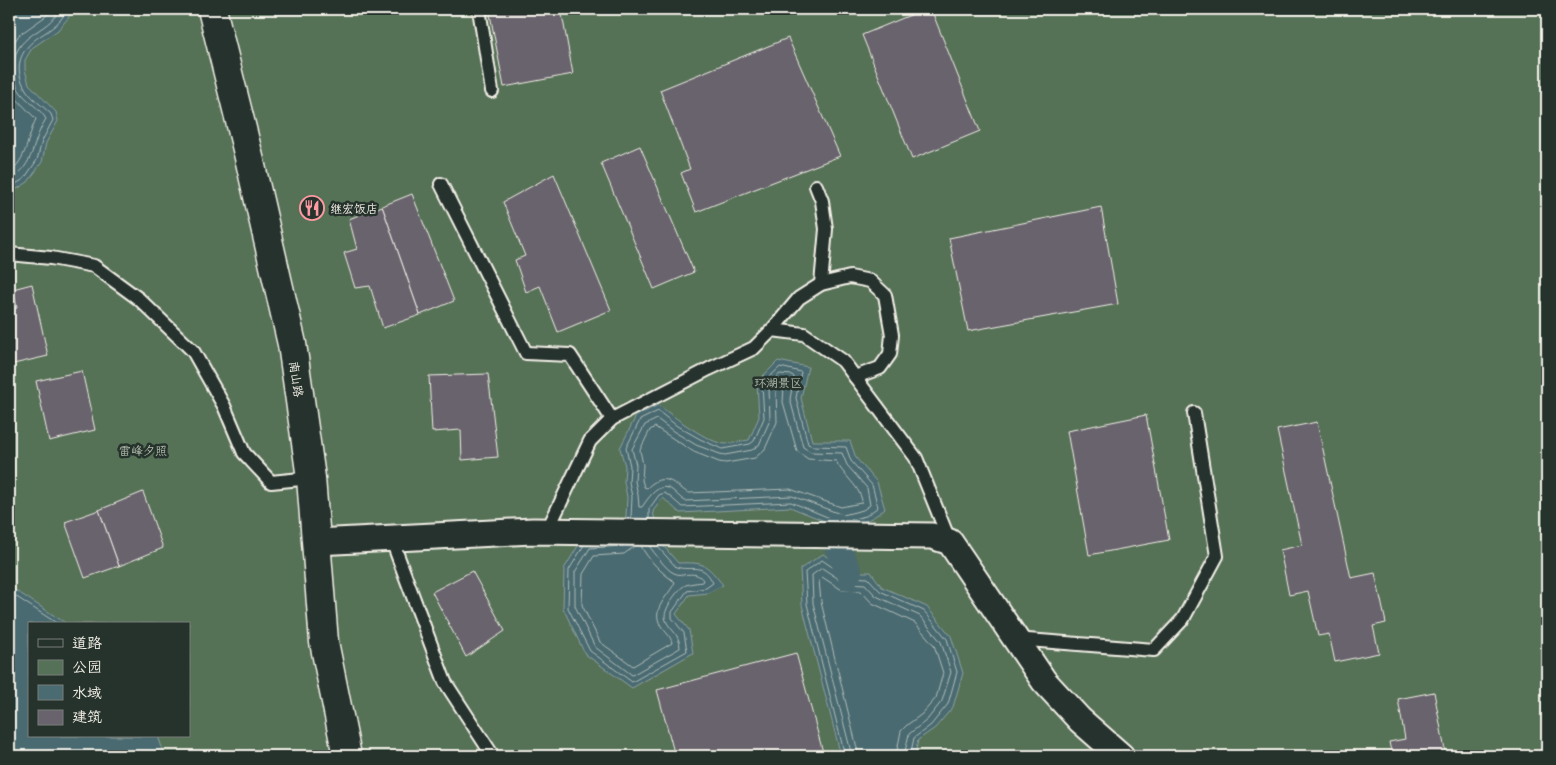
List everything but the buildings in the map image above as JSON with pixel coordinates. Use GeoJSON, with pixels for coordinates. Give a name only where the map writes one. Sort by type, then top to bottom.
{"type":"FeatureCollection","features":[{"type":"Feature","properties":{"kind":"main road","name":"南山路"},"geometry":{"type":"LineString","coordinates":[[212,9],[248,153],[292,344],[311,478],[324,642],[347,756]]}},
{"type":"Feature","properties":{"kind":"street"},"geometry":{"type":"LineString","coordinates":[[316,542],[547,531],[932,536],[950,542],[1044,682],[1080,720],[1120,756]]}},
{"type":"Feature","properties":{"kind":"lane"},"geometry":{"type":"LineString","coordinates":[[479,9],[492,91]]}},
{"type":"Feature","properties":{"kind":"lane"},"geometry":{"type":"LineString","coordinates":[[441,184],[526,353],[570,355],[612,419]]}},
{"type":"Feature","properties":{"kind":"lane"},"geometry":{"type":"LineString","coordinates":[[816,186],[822,201],[826,229],[821,284]]}},
{"type":"Feature","properties":{"kind":"lane"},"geometry":{"type":"LineString","coordinates":[[9,254],[51,258],[94,266],[139,299],[193,351],[224,406],[244,453],[271,482],[311,478]]}},
{"type":"Feature","properties":{"kind":"lane"},"geometry":{"type":"LineString","coordinates":[[547,531],[590,441],[612,419],[754,348],[799,298],[821,284],[850,277],[870,281],[885,295],[892,335],[890,354],[880,368],[855,377]]}},
{"type":"Feature","properties":{"kind":"lane"},"geometry":{"type":"LineString","coordinates":[[772,330],[804,334],[843,361],[916,458],[950,542]]}},
{"type":"Feature","properties":{"kind":"lane"},"geometry":{"type":"LineString","coordinates":[[1015,639],[1154,650],[1183,618],[1217,556],[1194,413]]}},
{"type":"Feature","properties":{"kind":"lane"},"geometry":{"type":"LineString","coordinates":[[391,538],[445,682],[493,756]]}},
{"type":"Feature","properties":{"kind":"green space","name":"环湖景区"},"geometry":{"type":"Polygon","coordinates":[[[9,9],[1547,9],[1547,756],[9,756],[9,9]]]}},
{"type":"Feature","properties":{"kind":"water"},"geometry":{"type":"Polygon","coordinates":[[[9,9],[72,9],[69,17],[58,30],[32,48],[25,60],[25,70],[29,84],[56,112],[58,121],[46,143],[42,162],[28,182],[9,194],[9,9]]]}},
{"type":"Feature","properties":{"kind":"water"},"geometry":{"type":"Polygon","coordinates":[[[778,361],[808,367],[801,398],[812,441],[850,441],[856,458],[877,482],[885,509],[863,522],[837,526],[790,507],[680,513],[663,498],[653,511],[659,541],[678,563],[700,564],[713,573],[723,585],[708,593],[689,595],[676,614],[689,630],[693,653],[632,688],[585,654],[563,608],[564,569],[584,536],[619,535],[626,516],[627,497],[624,482],[625,466],[620,448],[636,416],[658,405],[691,428],[719,443],[726,444],[749,440],[759,417],[757,382],[778,361]]]}},
{"type":"Feature","properties":{"kind":"water"},"geometry":{"type":"Polygon","coordinates":[[[823,554],[849,572],[871,572],[882,587],[927,607],[951,636],[963,673],[953,707],[935,728],[918,740],[915,756],[841,756],[802,605],[800,569],[823,554]]]}},
{"type":"Feature","properties":{"kind":"water"},"geometry":{"type":"Polygon","coordinates":[[[9,586],[64,622],[28,622],[28,738],[159,738],[165,756],[9,756],[9,586]]]}},
{"type":"Feature","properties":{"kind":"waterway"},"geometry":{"type":"LineString","coordinates":[[837,526],[838,549],[849,572]]}},
{"type":"Feature","properties":{"kind":"place","name":"继宏饭店"},"geometry":{"type":"Point","coordinates":[312,208]}},
{"type":"Feature","properties":{"kind":"park label","name":"雷峰夕照"},"geometry":{"type":"Point","coordinates":[143,450]}}]}
